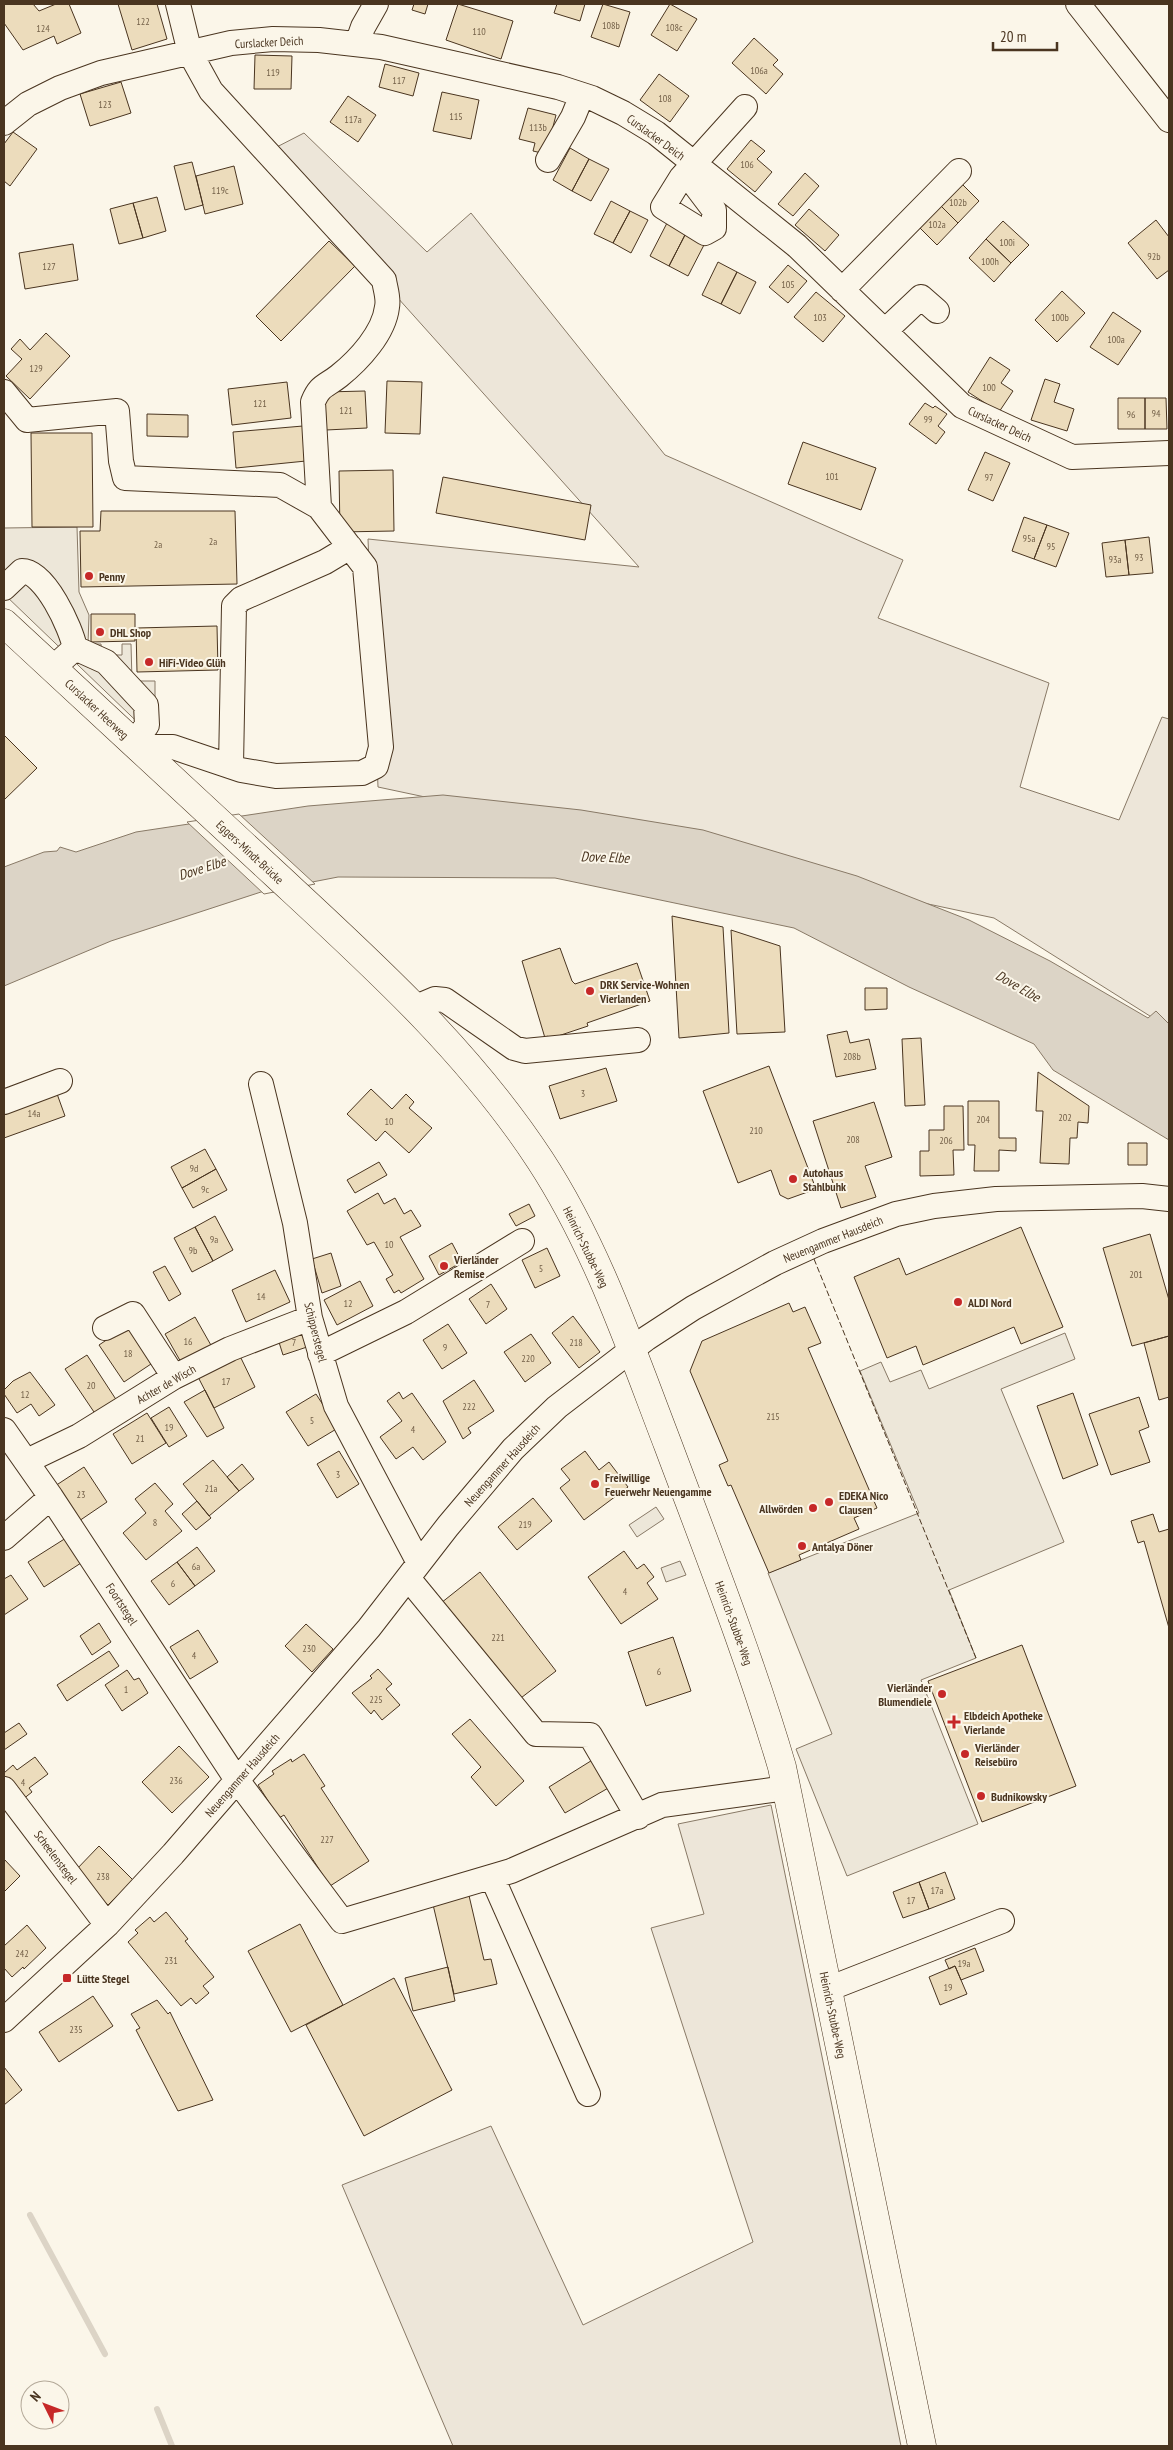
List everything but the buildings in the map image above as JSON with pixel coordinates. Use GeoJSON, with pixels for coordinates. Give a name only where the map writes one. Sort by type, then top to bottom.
{"type":"FeatureCollection","features":[{"type":"Feature","properties":{"kind":"main road","name":"Curslacker Heerweg"},"geometry":{"type":"LineString","coordinates":[[4,623],[190,795]]}},
{"type":"Feature","properties":{"kind":"main road","name":"Eggers-Mindt-Brücke"},"geometry":{"type":"LineString","coordinates":[[190,795],[311,908]]}},
{"type":"Feature","properties":{"kind":"main road","name":"Heinrich-Stubbe-Weg"},"geometry":{"type":"LineString","coordinates":[[311,908],[416,1007],[487,1087],[541,1161],[584,1238],[604,1282],[757,1687],[786,1788],[922,2446]]}},
{"type":"Feature","properties":{"kind":"street"},"geometry":{"type":"LineString","coordinates":[[178,4],[190,53],[211,92],[384,280],[388,306],[382,325],[359,357],[338,376],[318,389],[313,402],[319,507]]}},
{"type":"Feature","properties":{"kind":"street"},"geometry":{"type":"LineString","coordinates":[[357,44],[363,27],[376,4]]}},
{"type":"Feature","properties":{"kind":"street"},"geometry":{"type":"LineString","coordinates":[[1078,4],[1169,120]]}},
{"type":"Feature","properties":{"kind":"street","name":"Curslacker Deich"},"geometry":{"type":"LineString","coordinates":[[4,123],[28,104],[60,88],[101,73],[231,43],[273,39],[319,40],[357,44],[558,87],[623,112],[656,133],[690,169],[797,246],[962,406],[1072,457],[1169,452]]}},
{"type":"Feature","properties":{"kind":"street"},"geometry":{"type":"LineString","coordinates":[[548,160],[573,117],[582,95]]}},
{"type":"Feature","properties":{"kind":"street"},"geometry":{"type":"LineString","coordinates":[[690,169],[745,107]]}},
{"type":"Feature","properties":{"kind":"street"},"geometry":{"type":"LineString","coordinates":[[842,290],[959,171]]}},
{"type":"Feature","properties":{"kind":"street"},"geometry":{"type":"LineString","coordinates":[[885,331],[921,297],[937,311]]}},
{"type":"Feature","properties":{"kind":"street"},"geometry":{"type":"LineString","coordinates":[[4,392],[27,420],[117,411],[121,461],[125,478],[280,485],[319,507],[365,567],[380,747],[376,766],[362,773],[276,776],[231,766],[173,747],[136,745],[147,725],[146,705],[106,662],[75,648]]}},
{"type":"Feature","properties":{"kind":"street"},"geometry":{"type":"LineString","coordinates":[[231,766],[234,606],[241,599],[318,566],[350,547]]}},
{"type":"Feature","properties":{"kind":"street"},"geometry":{"type":"LineString","coordinates":[[4,588],[22,571],[28,571],[37,577],[63,614],[72,633],[75,648]]}},
{"type":"Feature","properties":{"kind":"street"},"geometry":{"type":"LineString","coordinates":[[53,668],[75,648]]}},
{"type":"Feature","properties":{"kind":"street"},"geometry":{"type":"LineString","coordinates":[[416,1007],[435,999],[444,1000],[514,1048],[525,1050],[638,1040]]}},
{"type":"Feature","properties":{"kind":"street"},"geometry":{"type":"LineString","coordinates":[[4,1102],[60,1081]]}},
{"type":"Feature","properties":{"kind":"street","name":"Schipperstegel"},"geometry":{"type":"LineString","coordinates":[[261,1084],[294,1223],[310,1318],[336,1406],[414,1570],[536,1734],[590,1735],[638,1817]]}},
{"type":"Feature","properties":{"kind":"street","name":"Neuengammer Hausdeich"},"geometry":{"type":"LineString","coordinates":[[4,2020],[108,1925],[369,1628],[484,1482],[513,1449],[557,1407],[631,1350],[693,1308],[775,1263],[823,1241],[896,1214],[934,1206],[1005,1198],[1142,1196],[1169,1199]]}},
{"type":"Feature","properties":{"kind":"street"},"geometry":{"type":"LineString","coordinates":[[320,1354],[406,1312],[522,1241]]}},
{"type":"Feature","properties":{"kind":"street"},"geometry":{"type":"LineString","coordinates":[[105,1328],[133,1314],[174,1377]]}},
{"type":"Feature","properties":{"kind":"street","name":"Achter de Wisch"},"geometry":{"type":"LineString","coordinates":[[27,1461],[79,1436],[174,1377],[230,1350],[310,1318]]}},
{"type":"Feature","properties":{"kind":"street","name":"Foortstegel"},"geometry":{"type":"LineString","coordinates":[[4,1430],[51,1497],[237,1780],[342,1922],[492,1877]]}},
{"type":"Feature","properties":{"kind":"street"},"geometry":{"type":"LineString","coordinates":[[4,1538],[51,1497]]}},
{"type":"Feature","properties":{"kind":"street"},"geometry":{"type":"LineString","coordinates":[[588,2094],[492,1877],[511,1872],[662,1805],[786,1788]]}},
{"type":"Feature","properties":{"kind":"street","name":"Scheelenstegel"},"geometry":{"type":"LineString","coordinates":[[4,1789],[108,1925]]}},
{"type":"Feature","properties":{"kind":"street"},"geometry":{"type":"LineString","coordinates":[[828,1989],[1002,1921]]}},
{"type":"Feature","properties":{"kind":"shaded area"},"geometry":{"type":"Polygon","coordinates":[[[304,133],[427,252],[471,213],[665,455],[903,560],[878,618],[1049,683],[1020,787],[1119,820],[1162,717],[1169,719],[1169,1028],[994,918],[378,787],[368,539],[639,567],[267,152],[304,133]]]}},
{"type":"Feature","properties":{"kind":"shaded area"},"geometry":{"type":"Polygon","coordinates":[[[77,527],[79,592],[89,615],[88,644],[101,644],[102,655],[122,655],[122,644],[131,644],[132,681],[155,681],[155,739],[4,594],[4,528],[77,527]]]}},
{"type":"Feature","properties":{"kind":"shaded area"},"geometry":{"type":"Polygon","coordinates":[[[1065,1333],[1075,1359],[1001,1389],[1064,1542],[949,1590],[976,1658],[921,1680],[978,1824],[847,1876],[796,1749],[832,1734],[768,1573],[919,1513],[860,1371],[881,1362],[890,1382],[921,1370],[929,1389],[1065,1333]]]}},
{"type":"Feature","properties":{"kind":"shaded area"},"geometry":{"type":"Polygon","coordinates":[[[656,1507],[664,1519],[637,1537],[629,1525],[656,1507]]]}},
{"type":"Feature","properties":{"kind":"shaded area"},"geometry":{"type":"Polygon","coordinates":[[[680,1561],[686,1575],[666,1582],[661,1568],[680,1561]]]}},
{"type":"Feature","properties":{"kind":"shaded area"},"geometry":{"type":"Polygon","coordinates":[[[771,1805],[901,2446],[453,2446],[342,2185],[491,2126],[583,2325],[753,2242],[651,1928],[704,1914],[678,1824],[771,1805]]]}},
{"type":"Feature","properties":{"kind":"water","name":"Dove Elbe"},"geometry":{"type":"Polygon","coordinates":[[[443,795],[581,810],[703,830],[857,876],[969,920],[1050,961],[1148,1018],[1156,1011],[1169,1024],[1169,1140],[1053,1070],[1034,1044],[909,987],[794,928],[555,878],[338,877],[261,892],[111,941],[4,986],[4,867],[44,852],[57,851],[60,847],[76,852],[136,832],[308,806],[443,795]]]}},
{"type":"Feature","properties":{"kind":"pier"},"geometry":{"type":"Polygon","coordinates":[[[239,814],[315,884],[264,894],[187,822],[239,814]]]}},
{"type":"Feature","properties":{"kind":"waterway"},"geometry":{"type":"LineString","coordinates":[[30,2215],[105,2354]]}},
{"type":"Feature","properties":{"kind":"waterway"},"geometry":{"type":"LineString","coordinates":[[157,2409],[172,2446]]}},
{"type":"Feature","properties":{"kind":"fence"},"geometry":{"type":"LineString","coordinates":[[814,1259],[976,1658]]}},
{"type":"Feature","properties":{"kind":"place","name":"Penny"},"geometry":{"type":"Point","coordinates":[89,576]}},
{"type":"Feature","properties":{"kind":"place","name":"DHL Shop"},"geometry":{"type":"Point","coordinates":[100,632]}},
{"type":"Feature","properties":{"kind":"place","name":"HiFi-Video Glüh"},"geometry":{"type":"Point","coordinates":[149,662]}},
{"type":"Feature","properties":{"kind":"place","name":"DRK Service-Wohnen Vierlanden"},"geometry":{"type":"Point","coordinates":[590,991]}},
{"type":"Feature","properties":{"kind":"place","name":"Autohaus Stahlbuhk"},"geometry":{"type":"Point","coordinates":[793,1179]}},
{"type":"Feature","properties":{"kind":"place","name":"Vierländer Remise"},"geometry":{"type":"Point","coordinates":[444,1266]}},
{"type":"Feature","properties":{"kind":"place","name":"ALDI Nord"},"geometry":{"type":"Point","coordinates":[958,1302]}},
{"type":"Feature","properties":{"kind":"place","name":"Freiwillige Feuerwehr Neuengamme"},"geometry":{"type":"Point","coordinates":[595,1484]}},
{"type":"Feature","properties":{"kind":"place","name":"EDEKA Nico Clausen"},"geometry":{"type":"Point","coordinates":[829,1502]}},
{"type":"Feature","properties":{"kind":"place","name":"Allwörden"},"geometry":{"type":"Point","coordinates":[813,1508]}},
{"type":"Feature","properties":{"kind":"place","name":"Antalya Döner"},"geometry":{"type":"Point","coordinates":[802,1546]}},
{"type":"Feature","properties":{"kind":"place","name":"Vierländer Blumendiele"},"geometry":{"type":"Point","coordinates":[942,1694]}},
{"type":"Feature","properties":{"kind":"place","name":"Elbdeich Apotheke Vierlande"},"geometry":{"type":"Point","coordinates":[954,1722]}},
{"type":"Feature","properties":{"kind":"place","name":"Vierländer Reisebüro"},"geometry":{"type":"Point","coordinates":[965,1754]}},
{"type":"Feature","properties":{"kind":"place","name":"Budnikowsky"},"geometry":{"type":"Point","coordinates":[981,1796]}},
{"type":"Feature","properties":{"kind":"place","name":"Lütte Stegel"},"geometry":{"type":"Point","coordinates":[67,1978]}}]}
